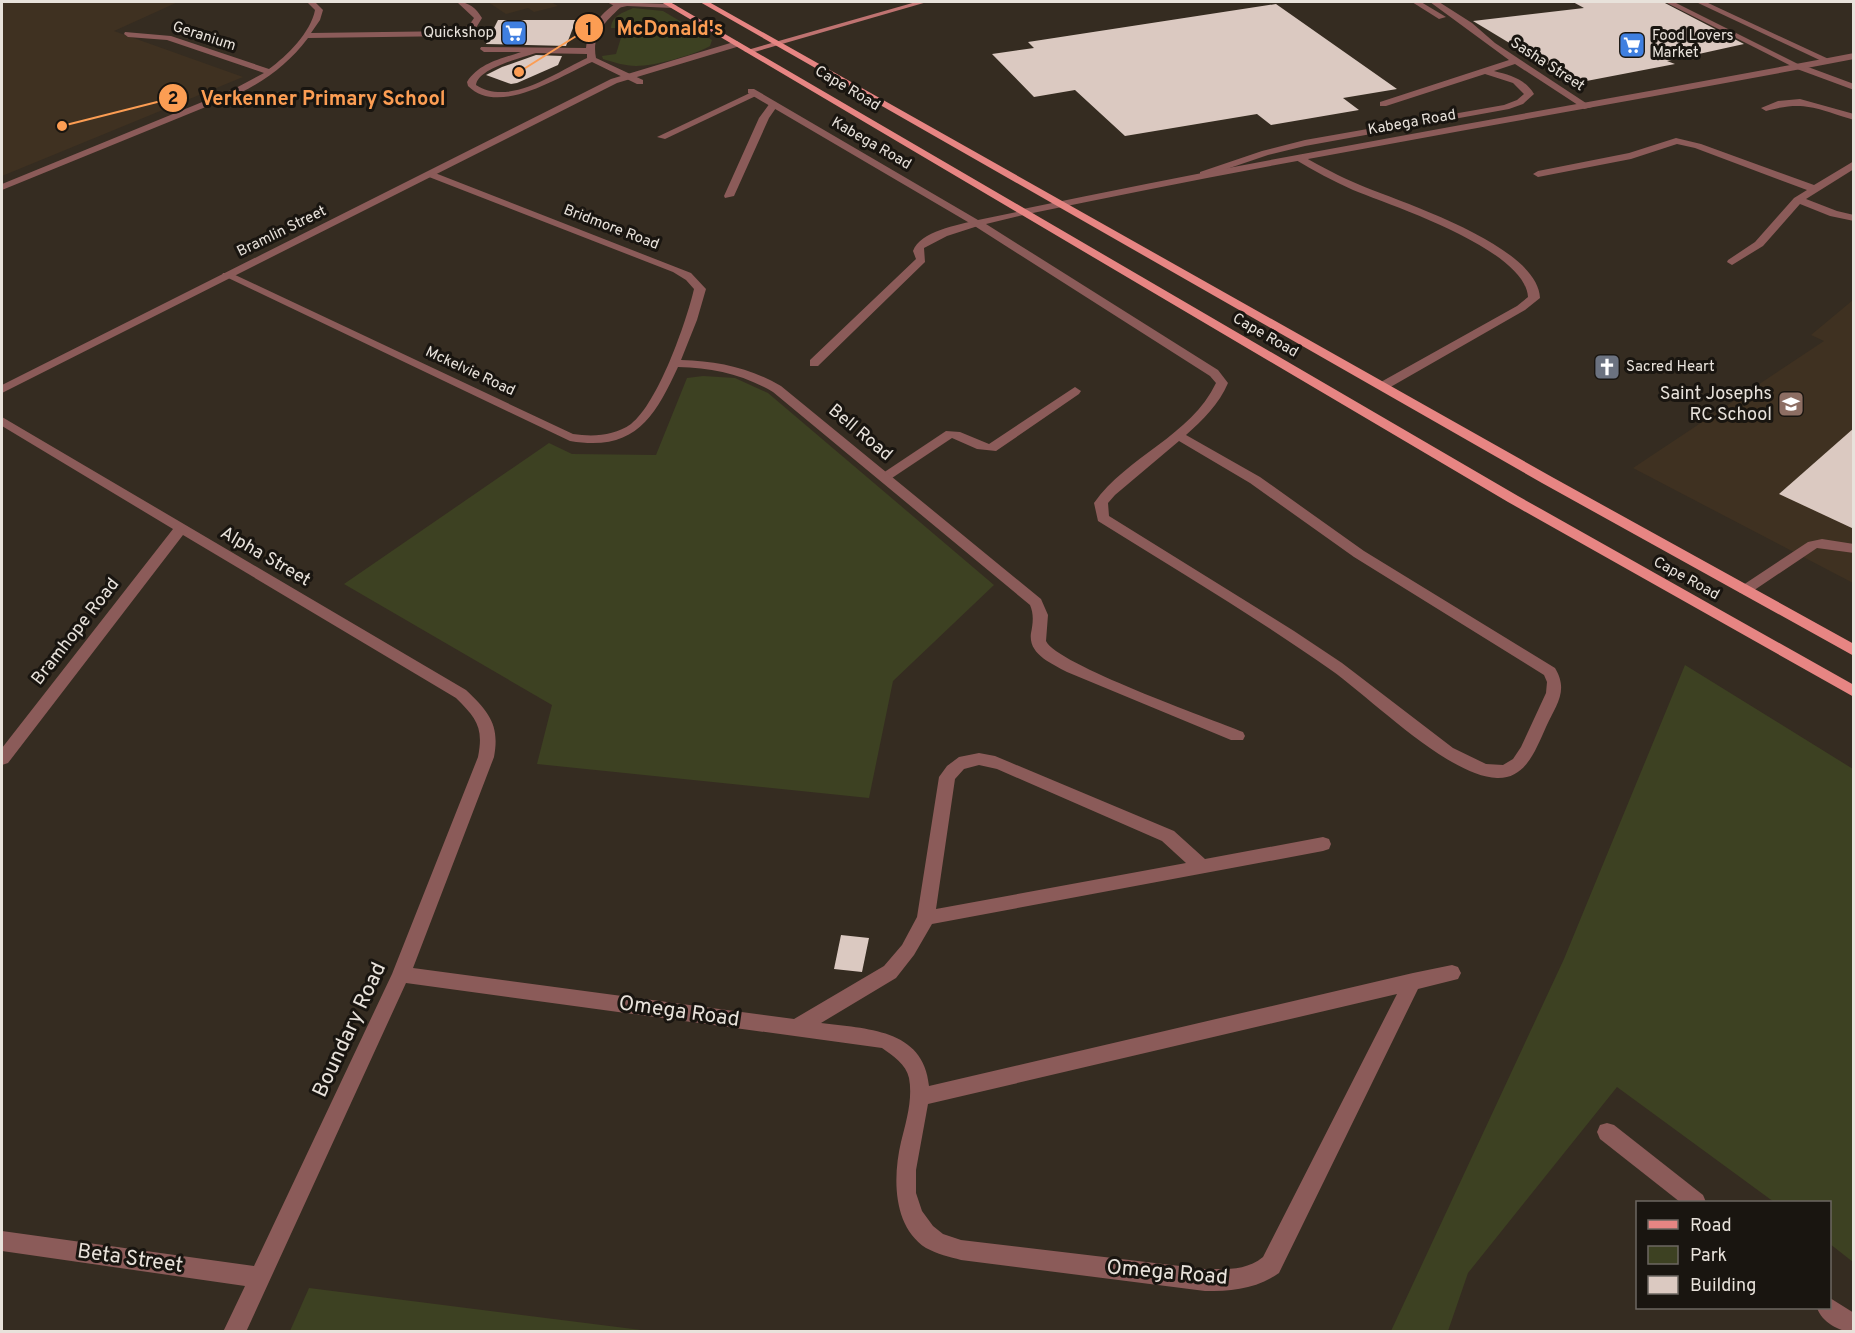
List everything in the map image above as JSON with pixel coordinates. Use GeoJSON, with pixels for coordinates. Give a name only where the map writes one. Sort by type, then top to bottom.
{"type":"FeatureCollection","features":[{"type":"Feature","properties":{"kind":"main road","name":"Cape Road"},"geometry":{"type":"LineString","coordinates":[[704,2],[1854,651]]}},
{"type":"Feature","properties":{"kind":"main road","name":"Bramlin Street"},"geometry":{"type":"LineString","coordinates":[[748,51],[771,40],[892,2]]}},
{"type":"Feature","properties":{"kind":"main road","name":"Bramlin Street"},"geometry":{"type":"LineString","coordinates":[[737,44],[771,40],[923,2]]}},
{"type":"Feature","properties":{"kind":"main road","name":"Cape Road"},"geometry":{"type":"LineString","coordinates":[[669,4],[1513,500],[1854,692]]}},
{"type":"Feature","properties":{"kind":"street"},"geometry":{"type":"LineString","coordinates":[[2,187],[237,91],[272,72],[288,60],[319,15],[319,10],[311,2]]}},
{"type":"Feature","properties":{"kind":"street"},"geometry":{"type":"LineString","coordinates":[[305,36],[458,33],[473,26],[478,18],[474,11],[461,2]]}},
{"type":"Feature","properties":{"kind":"street","name":"Sasha Street"},"geometry":{"type":"LineString","coordinates":[[1416,2],[1492,45],[1587,107]]}},
{"type":"Feature","properties":{"kind":"street","name":"Sasha Street"},"geometry":{"type":"LineString","coordinates":[[1434,2],[1469,25],[1492,45]]}},
{"type":"Feature","properties":{"kind":"street"},"geometry":{"type":"LineString","coordinates":[[1669,2],[1800,66],[1854,87]]}},
{"type":"Feature","properties":{"kind":"street"},"geometry":{"type":"LineString","coordinates":[[1700,2],[1829,61]]}},
{"type":"Feature","properties":{"kind":"street"},"geometry":{"type":"LineString","coordinates":[[591,55],[590,41],[614,4],[669,4]]}},
{"type":"Feature","properties":{"kind":"street","name":"Geranium"},"geometry":{"type":"LineString","coordinates":[[128,34],[168,38],[272,72]]}},
{"type":"Feature","properties":{"kind":"street","name":"Bramlin Street"},"geometry":{"type":"LineString","coordinates":[[2,389],[577,102],[597,89],[627,76],[737,44]]}},
{"type":"Feature","properties":{"kind":"street"},"geometry":{"type":"LineString","coordinates":[[484,49],[591,55],[640,82]]}},
{"type":"Feature","properties":{"kind":"street"},"geometry":{"type":"LineString","coordinates":[[532,51],[481,71],[471,82],[472,86],[479,91],[495,95],[513,93],[591,55]]}},
{"type":"Feature","properties":{"kind":"street","name":"Bramlin Street"},"geometry":{"type":"LineString","coordinates":[[577,102],[748,51]]}},
{"type":"Feature","properties":{"kind":"street","name":"Kabega Road"},"geometry":{"type":"LineString","coordinates":[[976,223],[1060,203],[1203,174],[1587,107],[1854,56]]}},
{"type":"Feature","properties":{"kind":"street"},"geometry":{"type":"LineString","coordinates":[[1383,104],[1515,61]]}},
{"type":"Feature","properties":{"kind":"street"},"geometry":{"type":"LineString","coordinates":[[1203,174],[1305,143],[1506,106],[1520,102],[1529,94],[1524,86],[1509,78],[1484,71]]}},
{"type":"Feature","properties":{"kind":"street","name":"Kabega Road"},"geometry":{"type":"LineString","coordinates":[[662,137],[753,92],[976,223],[1214,373],[1222,383],[1217,394],[1179,436]]}},
{"type":"Feature","properties":{"kind":"street"},"geometry":{"type":"LineString","coordinates":[[1766,108],[1784,101],[1798,101],[1854,117]]}},
{"type":"Feature","properties":{"kind":"street"},"geometry":{"type":"LineString","coordinates":[[729,196],[773,105]]}},
{"type":"Feature","properties":{"kind":"street"},"geometry":{"type":"LineString","coordinates":[[1538,174],[1630,156],[1676,141],[1698,146],[1814,189]]}},
{"type":"Feature","properties":{"kind":"street"},"geometry":{"type":"LineString","coordinates":[[1299,158],[1349,184],[1493,246],[1518,269],[1533,288],[1534,298],[1521,308],[1383,386]]}},
{"type":"Feature","properties":{"kind":"street"},"geometry":{"type":"LineString","coordinates":[[1732,262],[1759,244],[1798,200],[1854,164]]}},
{"type":"Feature","properties":{"kind":"street","name":"Bridmore Road"},"geometry":{"type":"LineString","coordinates":[[432,175],[692,277],[700,289],[698,302],[674,363]]}},
{"type":"Feature","properties":{"kind":"street"},"geometry":{"type":"LineString","coordinates":[[1798,200],[1834,214],[1854,218]]}},
{"type":"Feature","properties":{"kind":"street"},"geometry":{"type":"LineString","coordinates":[[814,363],[921,260],[917,251],[919,248],[933,237],[976,223]]}},
{"type":"Feature","properties":{"kind":"street","name":"Mckelvie Road"},"geometry":{"type":"LineString","coordinates":[[227,275],[547,426],[585,440],[617,436],[645,418],[674,363]]}},
{"type":"Feature","properties":{"kind":"street","name":"Bell Road"},"geometry":{"type":"LineString","coordinates":[[674,363],[713,364],[738,368],[758,376],[777,388],[1036,602],[1042,619],[1038,639],[1040,646],[1053,657],[1072,668],[1237,736]]}},
{"type":"Feature","properties":{"kind":"street"},"geometry":{"type":"LineString","coordinates":[[884,477],[950,434],[983,447],[992,448],[1076,391]]}},
{"type":"Feature","properties":{"kind":"street","name":"Alpha Street"},"geometry":{"type":"LineString","coordinates":[[2,421],[461,694],[487,722],[490,740]]}},
{"type":"Feature","properties":{"kind":"street"},"geometry":{"type":"LineString","coordinates":[[1179,436],[1246,474],[1368,560],[1550,672],[1555,682],[1554,693],[1528,750],[1519,763],[1507,771],[1497,772],[1467,764],[1447,752],[1337,667],[1103,518],[1101,503],[1110,492],[1179,436]]}},
{"type":"Feature","properties":{"kind":"street","name":"Bramhope Road"},"geometry":{"type":"LineString","coordinates":[[2,759],[181,528]]}},
{"type":"Feature","properties":{"kind":"street"},"geometry":{"type":"LineString","coordinates":[[1745,590],[1813,545],[1822,543],[1854,549]]}},
{"type":"Feature","properties":{"kind":"street","name":"Boundary Road"},"geometry":{"type":"LineString","coordinates":[[234,1332],[401,974],[486,757],[490,740]]}},
{"type":"Feature","properties":{"kind":"street"},"geometry":{"type":"LineString","coordinates":[[796,1028],[890,972],[908,950],[926,918],[947,777],[953,767],[963,761],[986,759],[1144,824],[1168,836],[1201,866]]}},
{"type":"Feature","properties":{"kind":"street"},"geometry":{"type":"LineString","coordinates":[[926,918],[1323,844]]}},
{"type":"Feature","properties":{"kind":"street"},"geometry":{"type":"LineString","coordinates":[[921,1097],[1452,973]]}},
{"type":"Feature","properties":{"kind":"street","name":"Omega Road"},"geometry":{"type":"LineString","coordinates":[[401,974],[886,1040],[906,1055],[920,1079],[921,1097],[905,1166],[904,1190],[908,1207],[919,1225],[934,1240],[961,1250],[1205,1280],[1245,1279],[1261,1274],[1271,1265],[1413,981]]}},
{"type":"Feature","properties":{"kind":"street"},"geometry":{"type":"LineString","coordinates":[[1606,1132],[1693,1201]]}},
{"type":"Feature","properties":{"kind":"street","name":"Beta Street"},"geometry":{"type":"LineString","coordinates":[[2,1241],[259,1277]]}},
{"type":"Feature","properties":{"kind":"street"},"geometry":{"type":"LineString","coordinates":[[1829,1309],[1854,1327]]}},
{"type":"Feature","properties":{"kind":"shaded area"},"geometry":{"type":"Polygon","coordinates":[[[2,2],[178,2],[114,31],[243,77],[2,176],[2,2]]]}},
{"type":"Feature","properties":{"kind":"shaded area"},"geometry":{"type":"Polygon","coordinates":[[[488,2],[551,2],[558,6],[534,12],[528,8],[506,14],[488,2]]]}},
{"type":"Feature","properties":{"kind":"shaded area","name":"Saint Josephs RC School"},"geometry":{"type":"Polygon","coordinates":[[[1853,300],[1853,583],[1633,468],[1824,341],[1811,335],[1853,300]]]}},
{"type":"Feature","properties":{"kind":"green space"},"geometry":{"type":"Polygon","coordinates":[[[633,8],[663,11],[712,40],[710,46],[694,53],[644,66],[619,64],[603,59],[602,56],[616,54],[624,28],[611,28],[613,20],[633,8]]]}},
{"type":"Feature","properties":{"kind":"green space"},"geometry":{"type":"Polygon","coordinates":[[[703,376],[735,378],[768,393],[994,585],[893,681],[869,798],[537,764],[552,705],[344,584],[549,443],[572,454],[656,455],[687,378],[703,376]]]}},
{"type":"Feature","properties":{"kind":"green space"},"geometry":{"type":"Polygon","coordinates":[[[1685,665],[1853,769],[1853,1262],[1831,1245],[1831,1201],[1773,1201],[1617,1087],[1468,1273],[1448,1331],[1391,1331],[1564,959],[1685,665]]]}},
{"type":"Feature","properties":{"kind":"green space"},"geometry":{"type":"Polygon","coordinates":[[[309,1288],[649,1331],[290,1331],[309,1288]]]}},
{"type":"Feature","properties":{"kind":"building"},"geometry":{"type":"Polygon","coordinates":[[[1573,2],[1663,2],[1744,44],[1667,61],[1675,64],[1576,83],[1473,21],[1584,8],[1573,2]]]}},
{"type":"Feature","properties":{"kind":"building"},"geometry":{"type":"Polygon","coordinates":[[[1276,4],[1397,89],[1343,98],[1359,110],[1271,125],[1257,114],[1125,136],[1075,90],[1034,97],[992,54],[1034,48],[1028,42],[1276,4]]]}},
{"type":"Feature","properties":{"kind":"building"},"geometry":{"type":"Polygon","coordinates":[[[498,20],[576,20],[566,46],[486,44],[498,20]]]}},
{"type":"Feature","properties":{"kind":"building"},"geometry":{"type":"Polygon","coordinates":[[[536,55],[562,56],[558,65],[517,83],[511,84],[486,75],[502,67],[536,55]]]}},
{"type":"Feature","properties":{"kind":"building"},"geometry":{"type":"Polygon","coordinates":[[[1854,428],[1854,529],[1779,494],[1854,428]]]}},
{"type":"Feature","properties":{"kind":"building"},"geometry":{"type":"Polygon","coordinates":[[[841,935],[869,938],[862,972],[834,969],[841,935]]]}},
{"type":"Feature","properties":{"kind":"place","name":"Quickshop"},"geometry":{"type":"Point","coordinates":[514,33]}},
{"type":"Feature","properties":{"kind":"place","name":"Food Lovers Market"},"geometry":{"type":"Point","coordinates":[1632,45]}},
{"type":"Feature","properties":{"kind":"place","name":"McDonald's"},"geometry":{"type":"Point","coordinates":[519,72]}},
{"type":"Feature","properties":{"kind":"place","name":"Verkenner Primary School"},"geometry":{"type":"Point","coordinates":[62,126]}},
{"type":"Feature","properties":{"kind":"place","name":"Sacred Heart"},"geometry":{"type":"Point","coordinates":[1607,367]}},
{"type":"Feature","properties":{"kind":"place","name":"Saint Josephs RC School"},"geometry":{"type":"Point","coordinates":[1791,404]}}]}
